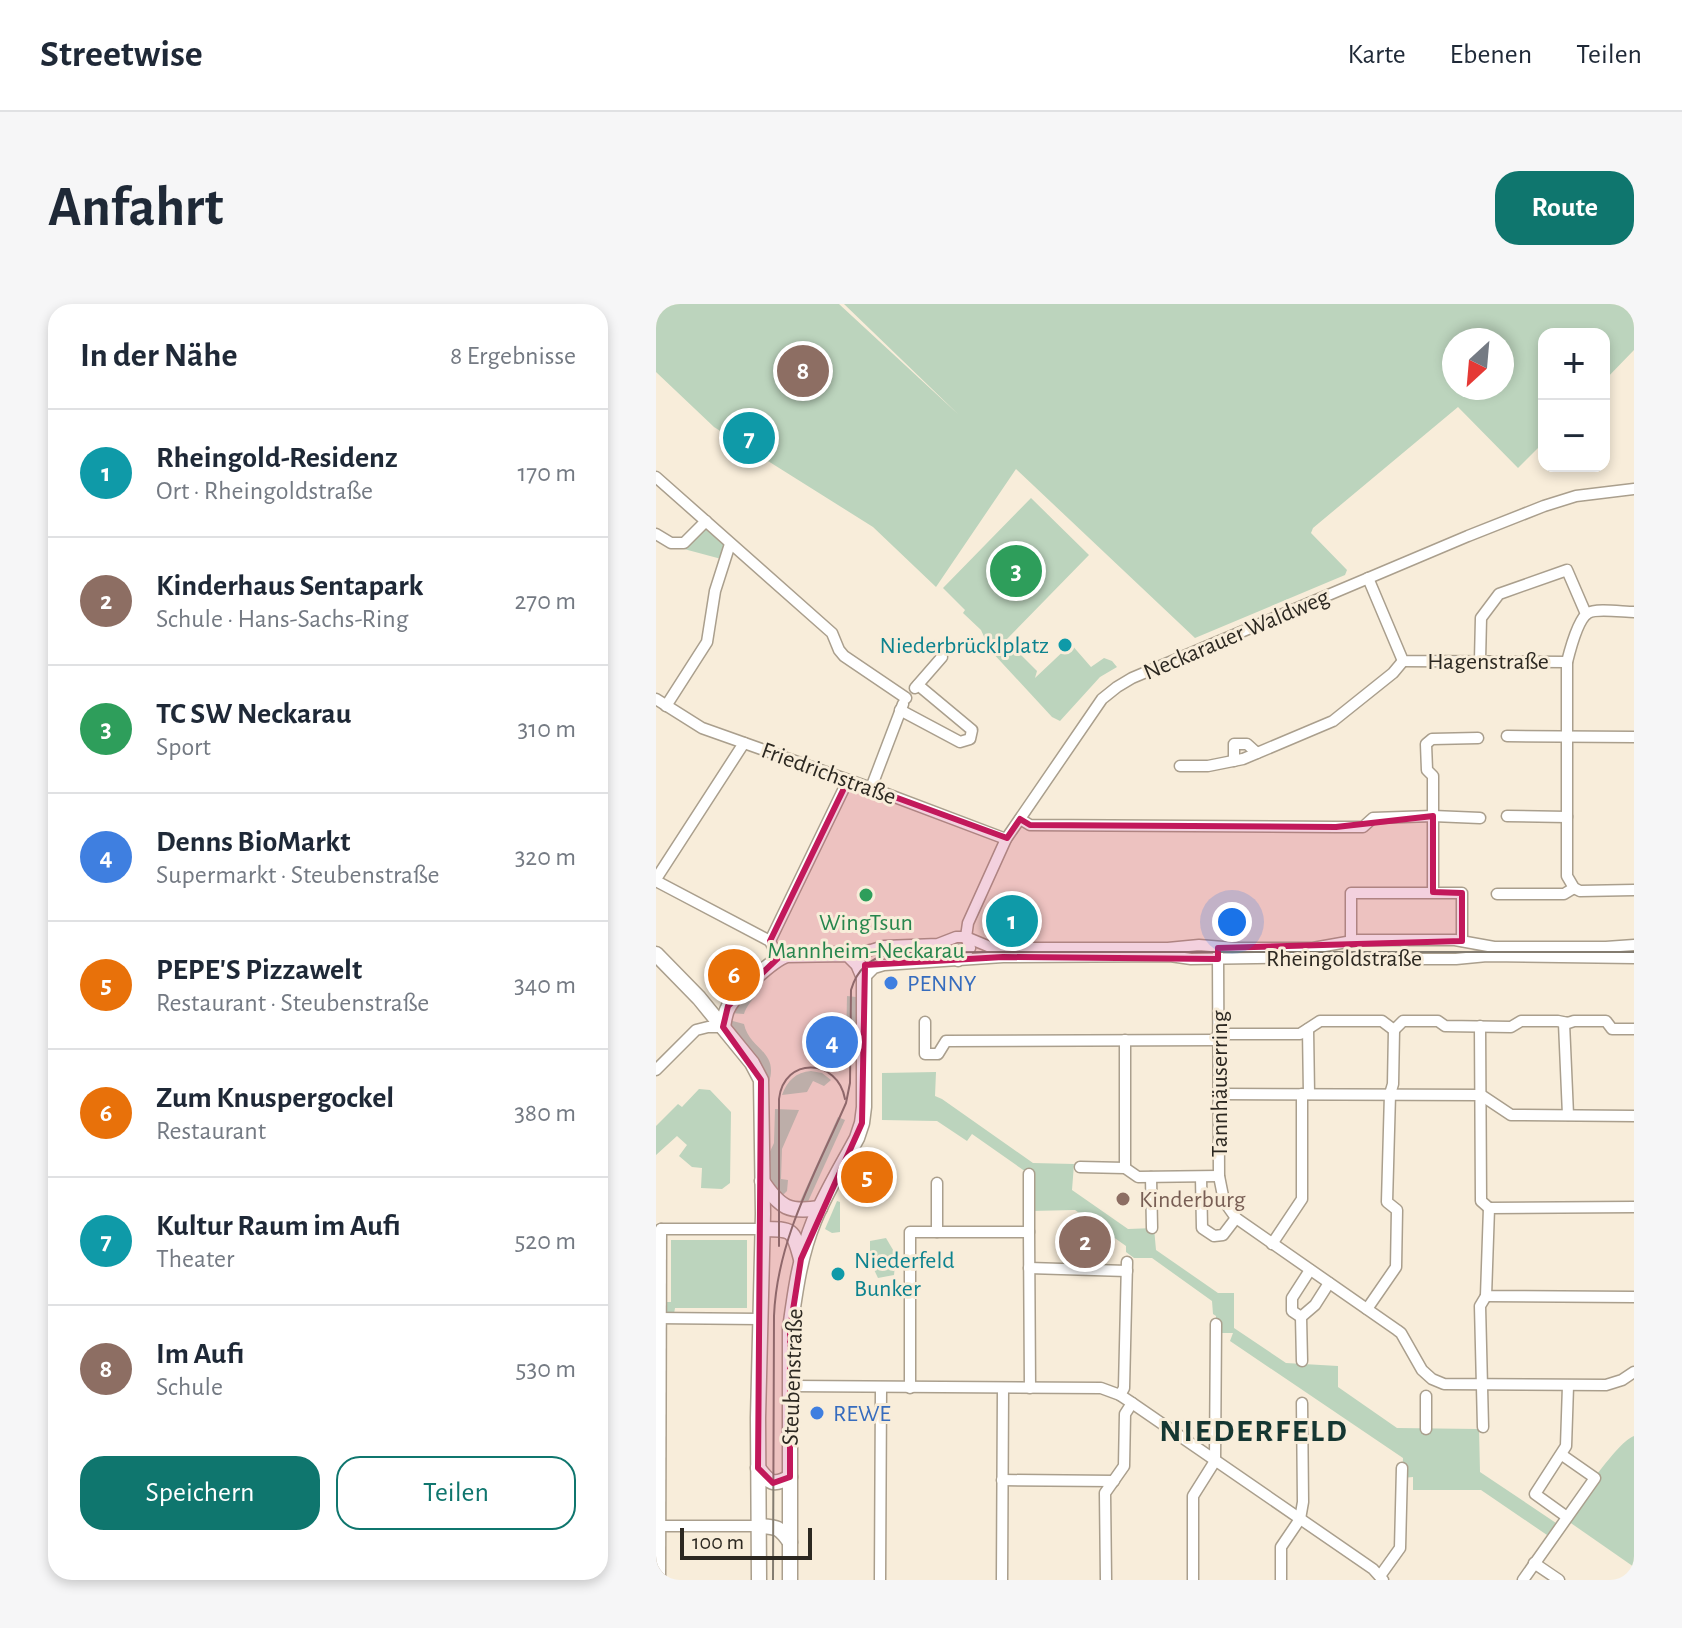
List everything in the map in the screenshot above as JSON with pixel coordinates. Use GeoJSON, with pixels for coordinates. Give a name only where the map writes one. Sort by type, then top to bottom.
{"type":"FeatureCollection","features":[{"type":"Feature","properties":{"kind":"street"},"geometry":{"type":"LineString","coordinates":[[656,477],[832,633],[844,656],[906,698]]}},
{"type":"Feature","properties":{"kind":"street","name":"Neckarauer Waldweg"},"geometry":{"type":"LineString","coordinates":[[966,937],[973,909],[1006,839],[1073,739],[1102,699],[1112,691],[1132,678],[1195,650],[1544,506],[1596,493],[1634,489]]}},
{"type":"Feature","properties":{"kind":"street"},"geometry":{"type":"LineString","coordinates":[[656,534],[671,543],[684,543],[706,521]]}},
{"type":"Feature","properties":{"kind":"street"},"geometry":{"type":"LineString","coordinates":[[661,702],[707,642],[715,591],[730,544]]}},
{"type":"Feature","properties":{"kind":"street"},"geometry":{"type":"LineString","coordinates":[[1480,660],[1481,618],[1499,594],[1567,570],[1586,614]]}},
{"type":"Feature","properties":{"kind":"street","name":"Hagenstraße"},"geometry":{"type":"LineString","coordinates":[[1368,578],[1403,661],[1567,662]]}},
{"type":"Feature","properties":{"kind":"street"},"geometry":{"type":"LineString","coordinates":[[1634,612],[1586,614],[1567,662],[1567,876],[1574,888],[1580,891],[1634,890]]}},
{"type":"Feature","properties":{"kind":"street"},"geometry":{"type":"LineString","coordinates":[[871,788],[906,698],[942,657]]}},
{"type":"Feature","properties":{"kind":"street"},"geometry":{"type":"LineString","coordinates":[[1180,766],[1208,766],[1234,761],[1333,721],[1393,673],[1403,661]]}},
{"type":"Feature","properties":{"kind":"street"},"geometry":{"type":"LineString","coordinates":[[900,710],[960,742],[970,739],[972,730],[918,685]]}},
{"type":"Feature","properties":{"kind":"street","name":"Friedrichstraße"},"geometry":{"type":"LineString","coordinates":[[661,702],[702,728],[1006,839]]}},
{"type":"Feature","properties":{"kind":"street"},"geometry":{"type":"LineString","coordinates":[[1507,736],[1634,737]]}},
{"type":"Feature","properties":{"kind":"street"},"geometry":{"type":"LineString","coordinates":[[1433,892],[1433,776],[1427,770],[1426,744],[1432,739],[1478,738]]}},
{"type":"Feature","properties":{"kind":"street"},"geometry":{"type":"LineString","coordinates":[[656,1070],[696,1030],[723,1027],[728,1006],[778,958],[770,941],[656,880],[744,743]]}},
{"type":"Feature","properties":{"kind":"street"},"geometry":{"type":"LineString","coordinates":[[1234,761],[1234,744],[1247,744],[1257,753]]}},
{"type":"Feature","properties":{"kind":"street"},"geometry":{"type":"LineString","coordinates":[[770,941],[848,780]]}},
{"type":"Feature","properties":{"kind":"street"},"geometry":{"type":"LineString","coordinates":[[1507,816],[1567,817]]}},
{"type":"Feature","properties":{"kind":"street"},"geometry":{"type":"LineString","coordinates":[[1020,819],[1030,825],[1363,827],[1373,818],[1480,818]]}},
{"type":"Feature","properties":{"kind":"street"},"geometry":{"type":"LineString","coordinates":[[1497,894],[1564,894],[1574,888]]}},
{"type":"Feature","properties":{"kind":"street"},"geometry":{"type":"LineString","coordinates":[[1351,940],[1351,893],[1433,892],[1462,893],[1462,941]]}},
{"type":"Feature","properties":{"kind":"street","name":"Rheingoldstraße"},"geometry":{"type":"LineString","coordinates":[[778,958],[787,955],[848,954],[892,945],[938,944],[956,937],[1001,948],[1168,948],[1199,945],[1313,948],[1351,940],[1462,941],[1494,947],[1634,945]]}},
{"type":"Feature","properties":{"kind":"street"},"geometry":{"type":"LineString","coordinates":[[958,961],[970,948],[966,937]]}},
{"type":"Feature","properties":{"kind":"street"},"geometry":{"type":"LineString","coordinates":[[884,965],[881,956],[892,945]]}},
{"type":"Feature","properties":{"kind":"street","name":"Tannhäuserring"},"geometry":{"type":"LineString","coordinates":[[1201,1177],[1202,1228],[1214,1236],[1223,1235],[1236,1218],[1224,1201],[1219,1176],[1218,947]]}},
{"type":"Feature","properties":{"kind":"street","name":"Steubenstraße"},"geometry":{"type":"LineString","coordinates":[[656,954],[703,1003],[759,1073],[761,1080],[763,1229],[759,1580]]}},
{"type":"Feature","properties":{"kind":"street"},"geometry":{"type":"LineString","coordinates":[[848,954],[858,964],[864,978]]}},
{"type":"Feature","properties":{"kind":"street","name":"Rheingoldstraße"},"geometry":{"type":"LineString","coordinates":[[864,978],[874,968],[884,965],[1012,956],[1170,956],[1191,959],[1634,958]]}},
{"type":"Feature","properties":{"kind":"street","name":"Steubenstraße"},"geometry":{"type":"LineString","coordinates":[[790,1580],[790,1329],[801,1259],[820,1208],[862,1123],[864,978]]}},
{"type":"Feature","properties":{"kind":"street"},"geometry":{"type":"LineString","coordinates":[[703,1003],[712,1007],[728,1006]]}},
{"type":"Feature","properties":{"kind":"street"},"geometry":{"type":"LineString","coordinates":[[925,1022],[925,1054],[938,1054],[946,1041],[1125,1040],[1300,1034],[1320,1021],[1382,1021],[1394,1030]]}},
{"type":"Feature","properties":{"kind":"street"},"geometry":{"type":"LineString","coordinates":[[1367,1309],[1396,1267],[1397,1210],[1387,1202],[1394,1030],[1403,1021],[1438,1021],[1445,1026],[1511,1027],[1521,1021],[1606,1021],[1612,1029],[1634,1029]]}},
{"type":"Feature","properties":{"kind":"street"},"geometry":{"type":"LineString","coordinates":[[1564,1023],[1568,1115]]}},
{"type":"Feature","properties":{"kind":"street"},"geometry":{"type":"LineString","coordinates":[[1480,1026],[1481,1201],[1489,1208],[1634,1207]]}},
{"type":"Feature","properties":{"kind":"street"},"geometry":{"type":"LineString","coordinates":[[1272,1244],[1302,1199],[1308,1029]]}},
{"type":"Feature","properties":{"kind":"street"},"geometry":{"type":"LineString","coordinates":[[1125,1040],[1125,1168]]}},
{"type":"Feature","properties":{"kind":"street"},"geometry":{"type":"LineString","coordinates":[[1218,1094],[1481,1095],[1511,1115],[1634,1116]]}},
{"type":"Feature","properties":{"kind":"street"},"geometry":{"type":"LineString","coordinates":[[1080,1167],[1125,1168],[1138,1177],[1219,1176]]}},
{"type":"Feature","properties":{"kind":"street"},"geometry":{"type":"LineString","coordinates":[[1029,1174],[1030,1388]]}},
{"type":"Feature","properties":{"kind":"street"},"geometry":{"type":"LineString","coordinates":[[1151,1177],[1152,1228]]}},
{"type":"Feature","properties":{"kind":"street"},"geometry":{"type":"LineString","coordinates":[[762,1181],[773,1197],[786,1207],[798,1210],[820,1208]]}},
{"type":"Feature","properties":{"kind":"street"},"geometry":{"type":"LineString","coordinates":[[937,1183],[937,1232]]}},
{"type":"Feature","properties":{"kind":"street"},"geometry":{"type":"LineString","coordinates":[[1483,1427],[1480,1306],[1486,1296],[1489,1208]]}},
{"type":"Feature","properties":{"kind":"street"},"geometry":{"type":"LineString","coordinates":[[1236,1218],[1401,1333],[1422,1370],[1444,1384],[1614,1384],[1634,1372]]}},
{"type":"Feature","properties":{"kind":"street"},"geometry":{"type":"LineString","coordinates":[[660,1580],[659,1226],[780,1229],[791,1233],[801,1259]]}},
{"type":"Feature","properties":{"kind":"street"},"geometry":{"type":"LineString","coordinates":[[910,1388],[910,1232],[1029,1232]]}},
{"type":"Feature","properties":{"kind":"street"},"geometry":{"type":"LineString","coordinates":[[1029,1268],[1127,1266],[1124,1388],[1120,1395]]}},
{"type":"Feature","properties":{"kind":"street"},"geometry":{"type":"LineString","coordinates":[[1301,1317],[1292,1311],[1292,1298],[1310,1270]]}},
{"type":"Feature","properties":{"kind":"street"},"geometry":{"type":"LineString","coordinates":[[1301,1317],[1315,1305],[1329,1283]]}},
{"type":"Feature","properties":{"kind":"street"},"geometry":{"type":"LineString","coordinates":[[1486,1296],[1634,1297]]}},
{"type":"Feature","properties":{"kind":"street"},"geometry":{"type":"LineString","coordinates":[[1301,1317],[1302,1361]]}},
{"type":"Feature","properties":{"kind":"street"},"geometry":{"type":"LineString","coordinates":[[658,1318],[760,1319]]}},
{"type":"Feature","properties":{"kind":"street"},"geometry":{"type":"LineString","coordinates":[[1193,1580],[1193,1496],[1215,1461],[1216,1324]]}},
{"type":"Feature","properties":{"kind":"street"},"geometry":{"type":"LineString","coordinates":[[790,1386],[1101,1388],[1132,1403],[1382,1578],[1400,1548],[1402,1468]]}},
{"type":"Feature","properties":{"kind":"street"},"geometry":{"type":"LineString","coordinates":[[1567,1517],[1535,1494],[1562,1455],[1568,1440],[1568,1386]]}},
{"type":"Feature","properties":{"kind":"street"},"geometry":{"type":"LineString","coordinates":[[880,1580],[881,1388]]}},
{"type":"Feature","properties":{"kind":"street"},"geometry":{"type":"LineString","coordinates":[[1002,1580],[1003,1388]]}},
{"type":"Feature","properties":{"kind":"street"},"geometry":{"type":"LineString","coordinates":[[1426,1396],[1426,1429]]}},
{"type":"Feature","properties":{"kind":"street"},"geometry":{"type":"LineString","coordinates":[[1106,1580],[1105,1493],[1124,1466],[1125,1414],[1132,1403]]}},
{"type":"Feature","properties":{"kind":"street"},"geometry":{"type":"LineString","coordinates":[[1281,1580],[1281,1547],[1300,1519],[1303,1502],[1302,1403]]}},
{"type":"Feature","properties":{"kind":"street"},"geometry":{"type":"LineString","coordinates":[[1523,1580],[1595,1478],[1562,1455]]}},
{"type":"Feature","properties":{"kind":"street"},"geometry":{"type":"LineString","coordinates":[[758,1468],[773,1483],[790,1477]]}},
{"type":"Feature","properties":{"kind":"street"},"geometry":{"type":"LineString","coordinates":[[1002,1480],[1114,1481]]}},
{"type":"Feature","properties":{"kind":"street"},"geometry":{"type":"LineString","coordinates":[[658,1526],[778,1528],[791,1542]]}},
{"type":"Feature","properties":{"kind":"street"},"geometry":{"type":"LineString","coordinates":[[1534,1563],[1559,1580]]}},
{"type":"Feature","properties":{"kind":"highlighted area"},"geometry":{"type":"Polygon","coordinates":[[[848,780],[1007,838],[1020,819],[1030,825],[1336,827],[1433,816],[1433,892],[1462,893],[1462,941],[1218,948],[1218,959],[1003,957],[865,965],[862,1123],[801,1259],[790,1329],[790,1477],[773,1483],[758,1468],[761,1080],[723,1027],[728,1006],[778,958],[770,941],[848,780]]]}},
{"type":"Feature","properties":{"kind":"green space"},"geometry":{"type":"Polygon","coordinates":[[[656,304],[839,304],[959,415],[844,304],[1630,304],[1634,316],[1634,350],[1610,375],[1610,328],[1538,328],[1538,448],[1518,468],[1458,407],[1313,528],[1311,533],[1347,570],[1345,575],[1195,638],[1016,469],[936,587],[873,527],[714,427],[656,372],[656,304]]]}},
{"type":"Feature","properties":{"kind":"green space"},"geometry":{"type":"Polygon","coordinates":[[[1031,498],[1089,555],[1006,640],[1037,671],[1035,678],[1071,644],[1091,667],[1104,658],[1117,667],[1100,677],[1060,721],[1052,717],[990,650],[981,630],[943,588],[1031,498]]]}},
{"type":"Feature","properties":{"kind":"green space"},"geometry":{"type":"Polygon","coordinates":[[[706,521],[730,544],[725,560],[684,549],[706,521]]]}},
{"type":"Feature","properties":{"kind":"green space"},"geometry":{"type":"Polygon","coordinates":[[[957,940],[965,943],[964,951],[956,956],[887,961],[884,958],[890,952],[932,951],[957,940]]]}},
{"type":"Feature","properties":{"kind":"green space"},"geometry":{"type":"Polygon","coordinates":[[[763,978],[744,1014],[730,1013],[763,978]]]}},
{"type":"Feature","properties":{"kind":"green space"},"geometry":{"type":"Polygon","coordinates":[[[847,996],[858,1000],[859,1053],[846,1048],[847,996]]]}},
{"type":"Feature","properties":{"kind":"green space"},"geometry":{"type":"Polygon","coordinates":[[[729,1020],[744,1024],[751,1039],[767,1057],[771,1072],[769,1082],[730,1028],[729,1020]]]}},
{"type":"Feature","properties":{"kind":"green space"},"geometry":{"type":"Polygon","coordinates":[[[811,1071],[822,1073],[831,1080],[824,1086],[813,1081],[807,1092],[782,1095],[793,1078],[811,1071]]]}},
{"type":"Feature","properties":{"kind":"green space"},"geometry":{"type":"Polygon","coordinates":[[[936,1072],[935,1096],[1033,1163],[1074,1164],[1072,1190],[1128,1229],[1154,1228],[1156,1250],[1218,1293],[1234,1293],[1234,1328],[1286,1363],[1338,1366],[1338,1387],[1397,1428],[1479,1429],[1480,1472],[1556,1523],[1547,1535],[1481,1490],[1413,1490],[1413,1477],[1402,1478],[1403,1458],[1230,1341],[1233,1333],[1216,1333],[1212,1301],[1152,1258],[1134,1258],[1126,1252],[1126,1246],[1075,1210],[1030,1211],[1029,1174],[972,1134],[967,1141],[937,1121],[882,1120],[882,1073],[936,1072]]]}},
{"type":"Feature","properties":{"kind":"green space"},"geometry":{"type":"Polygon","coordinates":[[[699,1089],[710,1090],[731,1112],[730,1183],[722,1189],[701,1188],[702,1168],[692,1167],[679,1156],[687,1145],[677,1136],[656,1155],[656,1126],[678,1104],[682,1107],[699,1089]]]}},
{"type":"Feature","properties":{"kind":"green space"},"geometry":{"type":"Polygon","coordinates":[[[775,1109],[799,1110],[782,1149],[781,1179],[788,1180],[787,1191],[783,1195],[777,1195],[767,1182],[767,1158],[774,1143],[775,1109]]]}},
{"type":"Feature","properties":{"kind":"green space"},"geometry":{"type":"Polygon","coordinates":[[[838,1117],[845,1120],[806,1206],[798,1206],[838,1117]]]}},
{"type":"Feature","properties":{"kind":"green space"},"geometry":{"type":"Polygon","coordinates":[[[837,1201],[840,1202],[840,1232],[832,1233],[825,1229],[837,1201]]]}},
{"type":"Feature","properties":{"kind":"green space"},"geometry":{"type":"Polygon","coordinates":[[[886,1238],[896,1255],[894,1275],[878,1278],[870,1261],[870,1241],[886,1238]]]}},
{"type":"Feature","properties":{"kind":"green space"},"geometry":{"type":"Polygon","coordinates":[[[671,1240],[747,1240],[747,1308],[675,1308],[674,1314],[665,1314],[665,1302],[671,1302],[671,1240]]]}},
{"type":"Feature","properties":{"kind":"green space"},"geometry":{"type":"Polygon","coordinates":[[[1634,1436],[1634,1567],[1565,1519],[1608,1460],[1634,1436]]]}},
{"type":"Feature","properties":{"kind":"tram line"},"geometry":{"type":"LineString","coordinates":[[773,1580],[774,1316],[777,1288],[782,1260],[800,1206],[846,1103],[850,1083],[851,990],[861,970],[872,961],[893,953],[1634,952]]}},
{"type":"Feature","properties":{"kind":"tram line"},"geometry":{"type":"LineString","coordinates":[[779,1246],[779,1099],[783,1085],[790,1075],[800,1069],[822,1070],[840,1085],[845,1099]]}},
{"type":"Feature","properties":{"kind":"place","name":"Im Aufi"},"geometry":{"type":"Point","coordinates":[803,371]}},
{"type":"Feature","properties":{"kind":"place","name":"Kultur Raum im Aufi"},"geometry":{"type":"Point","coordinates":[749,438]}},
{"type":"Feature","properties":{"kind":"place","name":"TC SW Neckarau"},"geometry":{"type":"Point","coordinates":[1016,571]}},
{"type":"Feature","properties":{"kind":"place","name":"Niederbrücklplatz"},"geometry":{"type":"Point","coordinates":[1065,645]}},
{"type":"Feature","properties":{"kind":"place","name":"WingTsun Mannheim-Neckarau"},"geometry":{"type":"Point","coordinates":[866,895]}},
{"type":"Feature","properties":{"kind":"place","name":"Rheingold-Residenz"},"geometry":{"type":"Point","coordinates":[1012,921]}},
{"type":"Feature","properties":{"kind":"place","name":"Zum Knuspergockel"},"geometry":{"type":"Point","coordinates":[734,975]}},
{"type":"Feature","properties":{"kind":"place","name":"PENNY"},"geometry":{"type":"Point","coordinates":[891,983]}},
{"type":"Feature","properties":{"kind":"place","name":"Denns BioMarkt"},"geometry":{"type":"Point","coordinates":[832,1042]}},
{"type":"Feature","properties":{"kind":"place","name":"PEPE'S Pizzawelt"},"geometry":{"type":"Point","coordinates":[867,1177]}},
{"type":"Feature","properties":{"kind":"place","name":"Kinderburg"},"geometry":{"type":"Point","coordinates":[1123,1199]}},
{"type":"Feature","properties":{"kind":"place","name":"Kinderhaus Sentapark"},"geometry":{"type":"Point","coordinates":[1085,1242]}},
{"type":"Feature","properties":{"kind":"place","name":"Niederfeld Bunker"},"geometry":{"type":"Point","coordinates":[838,1274]}},
{"type":"Feature","properties":{"kind":"place","name":"REWE"},"geometry":{"type":"Point","coordinates":[817,1413]}},
{"type":"Feature","properties":{"kind":"district","name":"NIEDERFELD"},"geometry":{"type":"Point","coordinates":[1254,1430]}}]}
